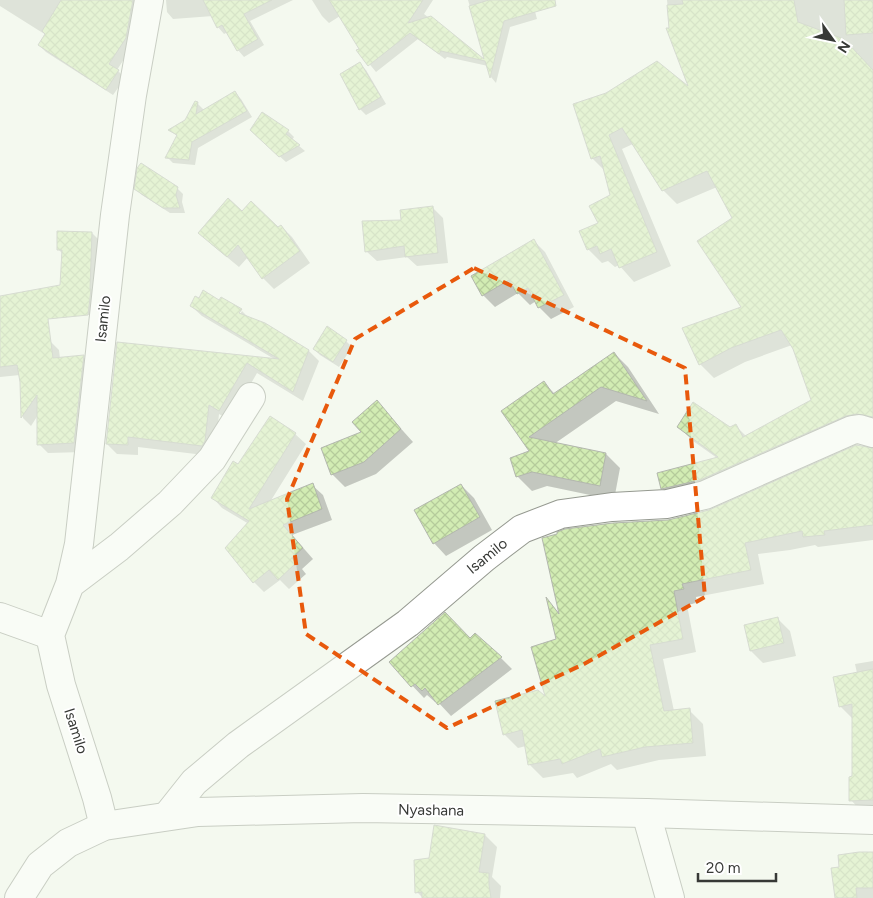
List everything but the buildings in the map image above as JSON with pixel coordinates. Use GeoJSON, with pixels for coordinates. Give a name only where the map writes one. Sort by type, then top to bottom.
{"type":"FeatureCollection","features":[{"type":"Feature","properties":{"kind":"street","name":"Isamilo"},"geometry":{"type":"LineString","coordinates":[[104,826],[62,685],[50,635],[70,584],[79,544],[115,215],[132,96],[149,0]]}},
{"type":"Feature","properties":{"kind":"street"},"geometry":{"type":"LineString","coordinates":[[70,584],[119,547],[170,503],[212,459],[251,397]]}},
{"type":"Feature","properties":{"kind":"street","name":"Isamilo"},"geometry":{"type":"LineString","coordinates":[[168,816],[194,782],[238,745],[408,622],[484,558],[522,529],[561,514],[612,507],[667,504],[705,495],[852,430],[859,429],[873,433]]}},
{"type":"Feature","properties":{"kind":"street"},"geometry":{"type":"LineString","coordinates":[[0,617],[50,635]]}},
{"type":"Feature","properties":{"kind":"street","name":"Nyashana"},"geometry":{"type":"LineString","coordinates":[[19,898],[40,865],[68,843],[104,826],[198,812],[363,808],[646,813],[873,820]]}},
{"type":"Feature","properties":{"kind":"street"},"geometry":{"type":"LineString","coordinates":[[646,813],[670,898]]}},
{"type":"Feature","properties":{"kind":"highlighted area"},"geometry":{"type":"Polygon","coordinates":[[[474,268],[685,368],[705,597],[584,664],[447,728],[306,634],[287,499],[355,339],[474,268]]]}}]}
